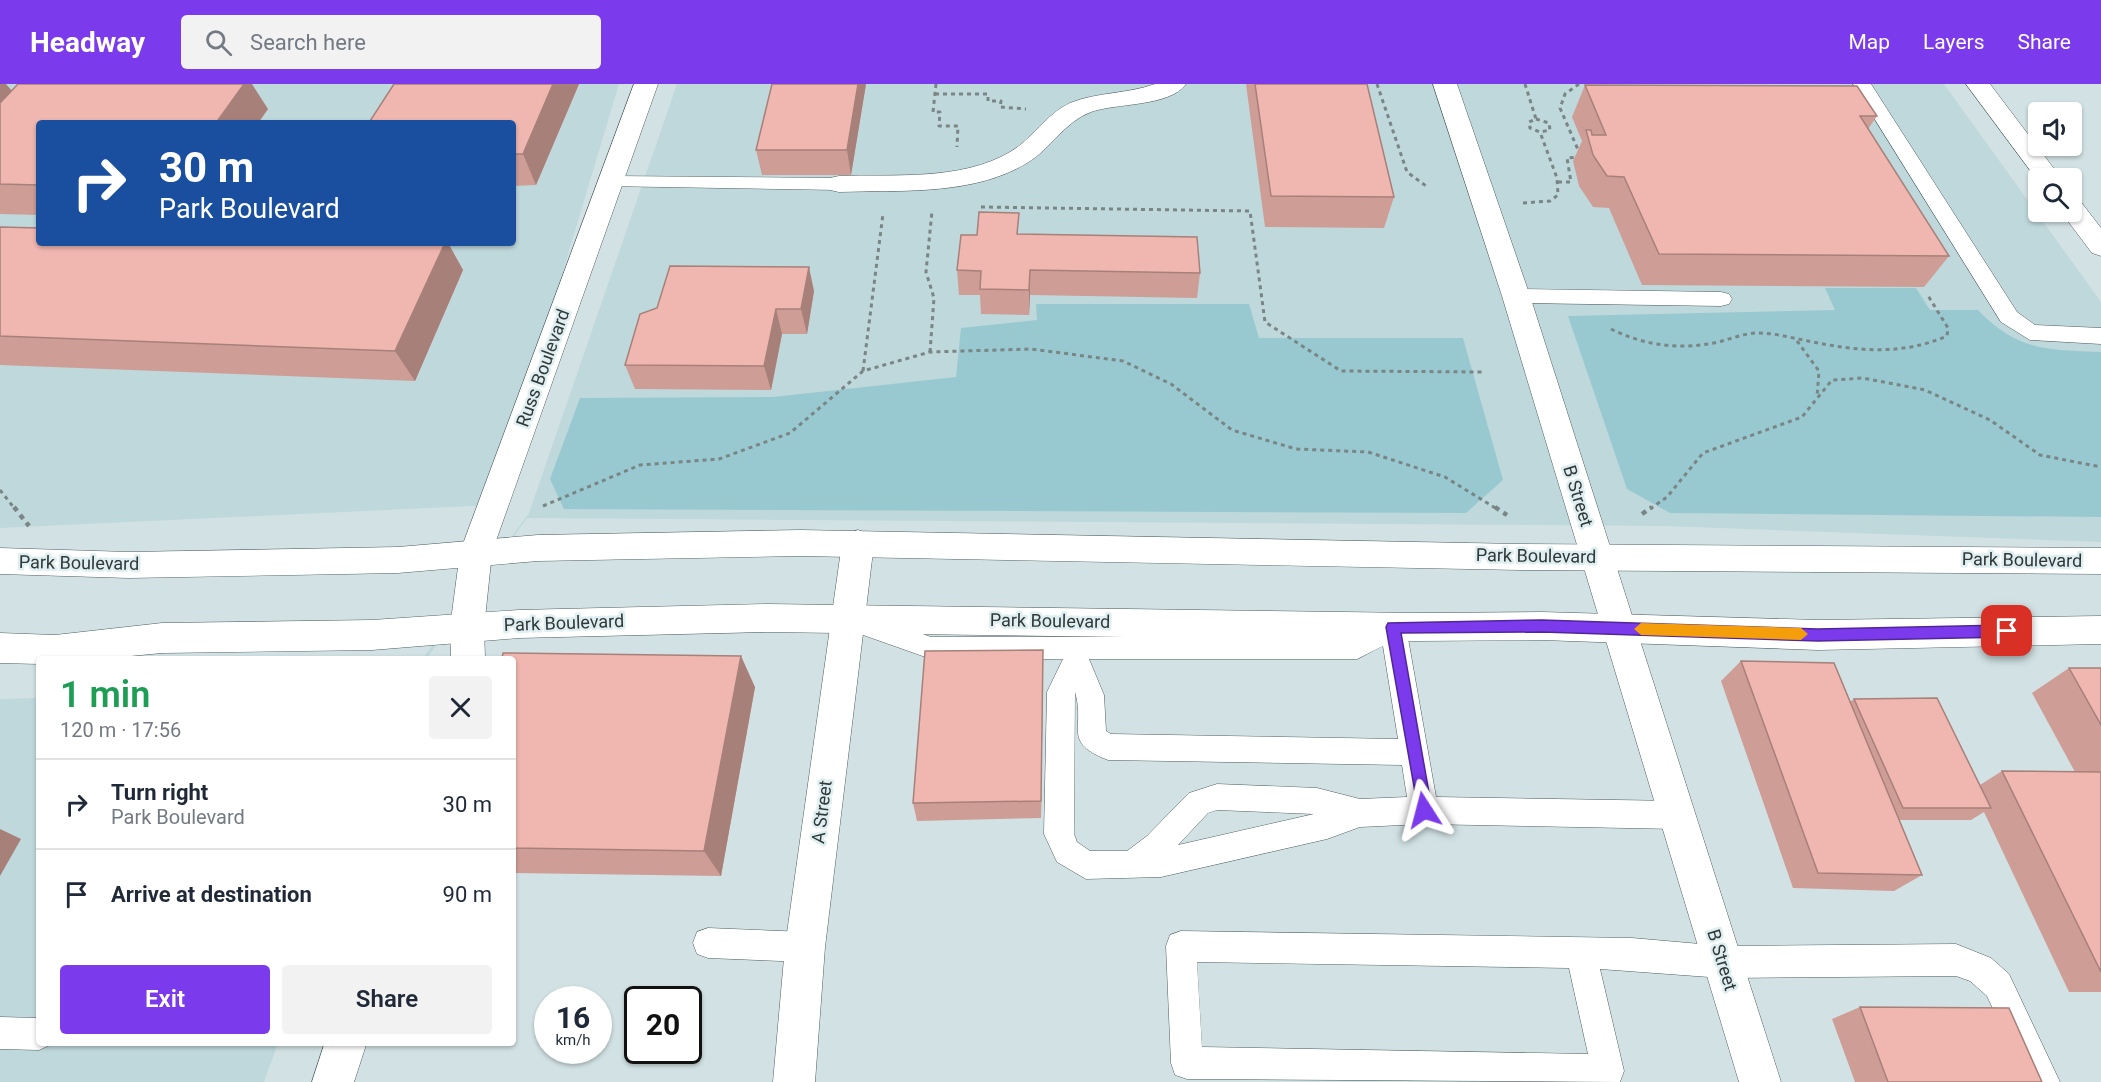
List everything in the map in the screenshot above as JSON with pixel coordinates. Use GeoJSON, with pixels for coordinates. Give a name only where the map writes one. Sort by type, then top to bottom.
{"type":"FeatureCollection","features":[{"type":"Feature","properties":{"kind":"main road","name":"Russ Boulevard"},"geometry":{"type":"LineString","coordinates":[[467,643],[476,552],[646,84]]}},
{"type":"Feature","properties":{"kind":"main road"},"geometry":{"type":"LineString","coordinates":[[839,184],[954,177],[998,167],[1018,158],[1069,113],[1082,106],[1147,95],[1174,84]]}},
{"type":"Feature","properties":{"kind":"main road","name":"B Street"},"geometry":{"type":"LineString","coordinates":[[1445,84],[1516,296],[1760,1082]]}},
{"type":"Feature","properties":{"kind":"main road"},"geometry":{"type":"LineString","coordinates":[[1978,84],[2041,168]]}},
{"type":"Feature","properties":{"kind":"main road"},"geometry":{"type":"LineString","coordinates":[[2082,221],[2099,243]]}},
{"type":"Feature","properties":{"kind":"main road","name":"Park Boulevard"},"geometry":{"type":"LineString","coordinates":[[0,561],[129,564],[399,560],[476,552],[562,548],[858,543],[1597,557],[2101,561]]}},
{"type":"Feature","properties":{"kind":"main road","name":"A Street"},"geometry":{"type":"LineString","coordinates":[[794,1082],[805,947],[858,543]]}},
{"type":"Feature","properties":{"kind":"main road","name":"Park Boulevard"},"geometry":{"type":"LineString","coordinates":[[0,648],[55,650],[162,638],[372,635],[467,643],[519,624],[847,618],[1075,645],[1393,627],[1620,628],[1818,635],[2101,630]]}},
{"type":"Feature","properties":{"kind":"main road"},"geometry":{"type":"LineString","coordinates":[[333,1082],[345,1046]]}},
{"type":"Feature","properties":{"kind":"lane"},"geometry":{"type":"LineString","coordinates":[[1862,84],[2009,317],[2030,332],[2101,336]]}},
{"type":"Feature","properties":{"kind":"lane"},"geometry":{"type":"LineString","coordinates":[[610,182],[839,184]]}},
{"type":"Feature","properties":{"kind":"lane"},"geometry":{"type":"LineString","coordinates":[[1516,296],[1721,298]]}},
{"type":"Feature","properties":{"kind":"lane"},"geometry":{"type":"LineString","coordinates":[[1393,627],[1424,810]]}},
{"type":"Feature","properties":{"kind":"lane"},"geometry":{"type":"LineString","coordinates":[[1075,645],[1090,695],[1092,738],[1108,747],[1415,752]]}},
{"type":"Feature","properties":{"kind":"lane"},"geometry":{"type":"LineString","coordinates":[[1075,645],[1061,692],[1059,834],[1067,852],[1086,865],[1161,863],[1327,825],[1360,813],[1424,810],[1677,815]]}},
{"type":"Feature","properties":{"kind":"lane"},"geometry":{"type":"LineString","coordinates":[[1131,865],[1158,846],[1199,803],[1217,797],[1317,801],[1360,813]]}},
{"type":"Feature","properties":{"kind":"lane"},"geometry":{"type":"LineString","coordinates":[[708,943],[805,947]]}},
{"type":"Feature","properties":{"kind":"lane"},"geometry":{"type":"LineString","coordinates":[[1581,953],[1608,1071],[1187,1063],[1181,946],[1581,953],[1632,954],[1723,963],[1956,960],[1980,969],[1998,985],[2044,1082]]}},
{"type":"Feature","properties":{"kind":"lane"},"geometry":{"type":"LineString","coordinates":[[0,1033],[36,1034]]}},
{"type":"Feature","properties":{"kind":"path"},"geometry":{"type":"LineString","coordinates":[[936,84],[933,112],[940,112],[939,126],[958,126],[952,207],[1251,211],[1265,322],[1341,371],[1483,372]]}},
{"type":"Feature","properties":{"kind":"path"},"geometry":{"type":"LineString","coordinates":[[1377,84],[1407,172],[1426,186]]}},
{"type":"Feature","properties":{"kind":"path"},"geometry":{"type":"LineString","coordinates":[[1558,182],[1571,182],[1567,158],[1581,157],[1560,108],[1565,94],[1579,84]]}},
{"type":"Feature","properties":{"kind":"path"},"geometry":{"type":"LineString","coordinates":[[1527,85],[1536,119]]}},
{"type":"Feature","properties":{"kind":"path"},"geometry":{"type":"LineString","coordinates":[[935,94],[988,94],[988,101],[1001,101],[1000,107],[1069,113]]}},
{"type":"Feature","properties":{"kind":"path"},"geometry":{"type":"LineString","coordinates":[[1536,119],[1550,125],[1550,130],[1540,132],[1530,128],[1528,124],[1536,119]]}},
{"type":"Feature","properties":{"kind":"path"},"geometry":{"type":"LineString","coordinates":[[1523,203],[1542,203],[1556,198],[1558,182],[1540,132]]}},
{"type":"Feature","properties":{"kind":"path"},"geometry":{"type":"LineString","coordinates":[[930,352],[934,298],[926,272],[932,209]]}},
{"type":"Feature","properties":{"kind":"path"},"geometry":{"type":"LineString","coordinates":[[862,371],[884,210]]}},
{"type":"Feature","properties":{"kind":"path"},"geometry":{"type":"LineString","coordinates":[[1607,326],[1651,344],[1683,346],[1762,333],[1853,351],[1894,350],[1937,342],[1947,336],[1948,328],[1927,294]]}},
{"type":"Feature","properties":{"kind":"path"},"geometry":{"type":"LineString","coordinates":[[1797,341],[1819,371],[1817,398]]}},
{"type":"Feature","properties":{"kind":"path"},"geometry":{"type":"LineString","coordinates":[[543,506],[640,465],[719,459],[790,433],[862,371],[930,352],[1031,349],[1123,361],[1171,384],[1232,430],[1296,449],[1368,452],[1445,477],[1507,515]]}},
{"type":"Feature","properties":{"kind":"path"},"geometry":{"type":"LineString","coordinates":[[1642,514],[1666,497],[1703,453],[1802,417],[1832,380],[1863,378],[1925,390],[1989,420],[2040,455],[2101,468]]}},
{"type":"Feature","properties":{"kind":"path"},"geometry":{"type":"LineString","coordinates":[[0,490],[33,531]]}},
{"type":"Feature","properties":{"kind":"shaded area"},"geometry":{"type":"Polygon","coordinates":[[[0,84],[619,84],[493,505],[0,528],[0,84]]]}},
{"type":"Feature","properties":{"kind":"shaded area"},"geometry":{"type":"Polygon","coordinates":[[[677,84],[1944,84],[2028,201],[2028,222],[2043,222],[2101,302],[2101,542],[1664,526],[527,518],[428,656],[424,656],[529,513],[677,84]]]}},
{"type":"Feature","properties":{"kind":"shaded area"},"geometry":{"type":"Polygon","coordinates":[[[1825,288],[1916,288],[1930,310],[1978,310],[2006,334],[2034,346],[2101,352],[2101,517],[1670,513],[1627,489],[1568,316],[1835,310],[1825,288]]]}},
{"type":"Feature","properties":{"kind":"shaded area"},"geometry":{"type":"Polygon","coordinates":[[[1036,304],[1249,304],[1259,338],[1463,338],[1503,480],[1466,513],[564,509],[550,479],[580,398],[773,397],[956,377],[961,328],[1037,320],[1036,304]]]}},
{"type":"Feature","properties":{"kind":"shaded area"},"geometry":{"type":"Polygon","coordinates":[[[36,698],[36,1046],[277,1046],[264,1082],[0,1082],[0,699],[36,698]]]}},
{"type":"Feature","properties":{"kind":"building"},"geometry":{"type":"Polygon","coordinates":[[[18,84],[244,84],[218,120],[36,120],[36,185],[0,184],[0,103],[18,84]]]}},
{"type":"Feature","properties":{"kind":"building"},"geometry":{"type":"Polygon","coordinates":[[[394,84],[553,84],[523,154],[516,154],[516,120],[371,120],[394,84]]]}},
{"type":"Feature","properties":{"kind":"building"},"geometry":{"type":"Polygon","coordinates":[[[772,84],[858,84],[847,150],[756,150],[772,84]]]}},
{"type":"Feature","properties":{"kind":"building"},"geometry":{"type":"Polygon","coordinates":[[[1255,84],[1367,84],[1394,197],[1271,196],[1255,84]]]}},
{"type":"Feature","properties":{"kind":"building"},"geometry":{"type":"Polygon","coordinates":[[[1585,85],[1857,86],[1877,116],[1860,116],[1949,256],[1659,254],[1624,177],[1607,176],[1593,155],[1586,130],[1591,130],[1592,135],[1606,135],[1585,85]]]}},
{"type":"Feature","properties":{"kind":"building"},"geometry":{"type":"Polygon","coordinates":[[[979,212],[1019,213],[1017,234],[1197,237],[1200,273],[1030,270],[1029,290],[980,289],[981,271],[957,270],[961,235],[977,235],[979,212]]]}},
{"type":"Feature","properties":{"kind":"building"},"geometry":{"type":"Polygon","coordinates":[[[0,227],[36,228],[36,246],[444,246],[395,351],[0,336],[0,227]]]}},
{"type":"Feature","properties":{"kind":"building"},"geometry":{"type":"Polygon","coordinates":[[[670,266],[809,267],[801,309],[776,309],[764,366],[625,365],[640,314],[657,308],[670,266]]]}},
{"type":"Feature","properties":{"kind":"building"},"geometry":{"type":"Polygon","coordinates":[[[1043,650],[1041,801],[913,803],[925,651],[1043,650]]]}},
{"type":"Feature","properties":{"kind":"building"},"geometry":{"type":"Polygon","coordinates":[[[503,653],[741,656],[704,851],[516,848],[516,656],[502,656],[503,653]]]}},
{"type":"Feature","properties":{"kind":"building"},"geometry":{"type":"Polygon","coordinates":[[[1741,661],[1834,663],[1922,875],[1818,873],[1741,661]]]}},
{"type":"Feature","properties":{"kind":"building"},"geometry":{"type":"Polygon","coordinates":[[[2069,668],[2101,668],[2101,725],[2069,668]]]}},
{"type":"Feature","properties":{"kind":"building"},"geometry":{"type":"Polygon","coordinates":[[[1937,698],[1991,808],[1903,808],[1854,699],[1937,698]]]}},
{"type":"Feature","properties":{"kind":"building"},"geometry":{"type":"Polygon","coordinates":[[[2002,771],[2101,772],[2101,972],[2002,771]]]}},
{"type":"Feature","properties":{"kind":"building"},"geometry":{"type":"Polygon","coordinates":[[[1860,1007],[2009,1008],[2042,1082],[1888,1082],[1860,1007]]]}},
{"type":"Feature","properties":{"kind":"slow traffic"},"geometry":{"type":"LineString","coordinates":[[1641,629],[1801,634]]}},
{"type":"Feature","properties":{"kind":"route"},"geometry":{"type":"LineString","coordinates":[[1424,810],[1393,627],[1542,626],[1818,635],[2007,631]]}}]}
